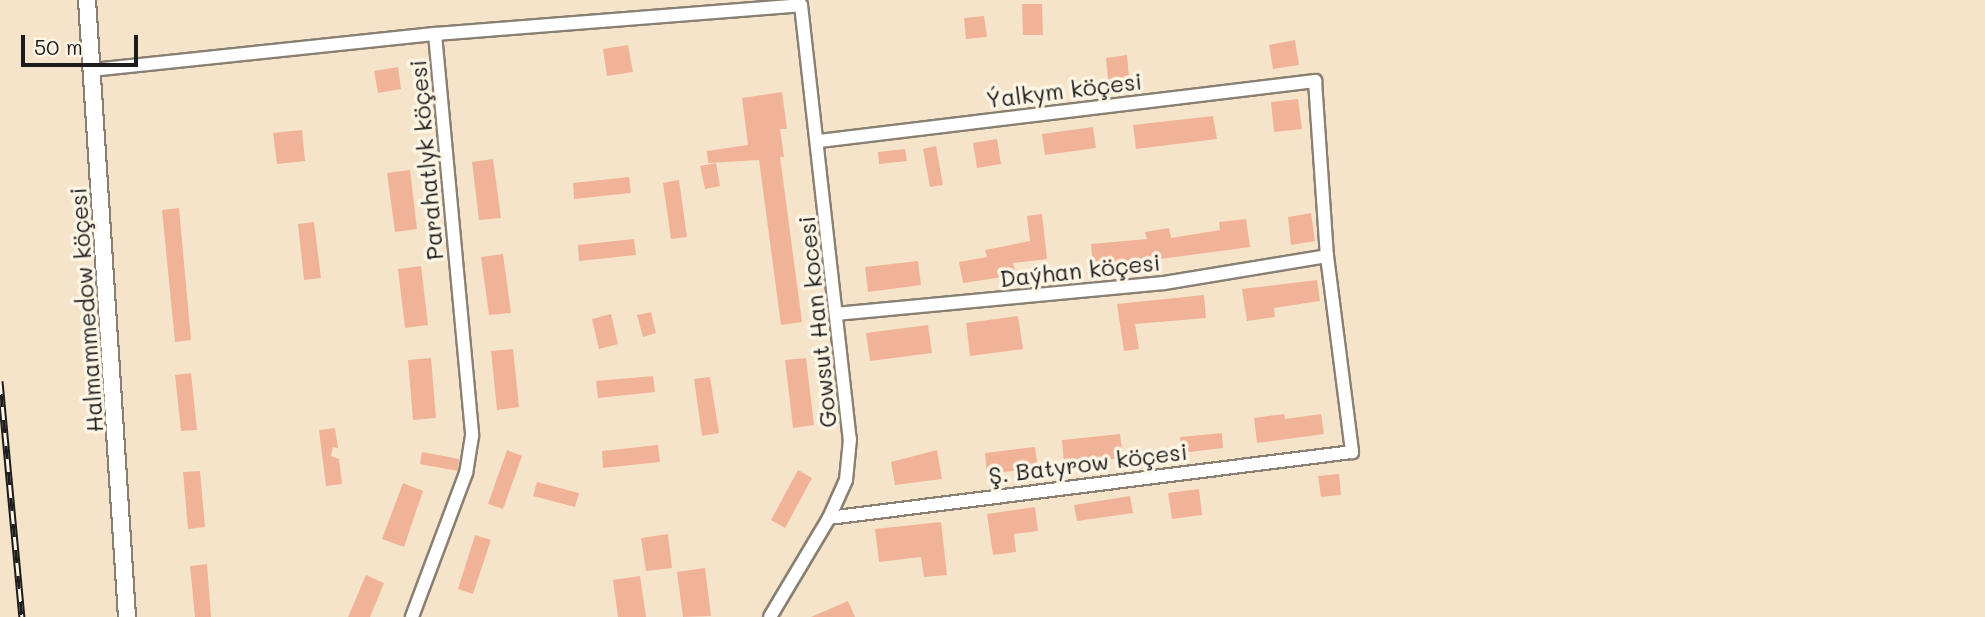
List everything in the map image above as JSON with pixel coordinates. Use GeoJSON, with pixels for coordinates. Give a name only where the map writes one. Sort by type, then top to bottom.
{"type":"FeatureCollection","features":[{"type":"Feature","properties":{"kind":"street","name":"Halmammedow köçesi"},"geometry":{"type":"LineString","coordinates":[[87,0],[127,617]]}},
{"type":"Feature","properties":{"kind":"street","name":"Gowsut Han kocesi"},"geometry":{"type":"LineString","coordinates":[[435,34],[801,5],[819,141],[850,439],[846,480],[829,518],[770,617]]}},
{"type":"Feature","properties":{"kind":"street","name":"Parahatlyk köçesi"},"geometry":{"type":"LineString","coordinates":[[92,70],[435,34],[472,436],[466,473],[412,617]]}},
{"type":"Feature","properties":{"kind":"street","name":"Ýalkym köçesi"},"geometry":{"type":"LineString","coordinates":[[819,141],[1315,81],[1326,256]]}},
{"type":"Feature","properties":{"kind":"street","name":"Daýhan köçesi"},"geometry":{"type":"LineString","coordinates":[[836,314],[1164,283],[1326,256]]}},
{"type":"Feature","properties":{"kind":"street","name":"Ş. Batyrow köçesi"},"geometry":{"type":"LineString","coordinates":[[829,518],[1352,452],[1326,256]]}},
{"type":"Feature","properties":{"kind":"building"},"geometry":{"type":"Polygon","coordinates":[[[1022,4],[1042,4],[1043,35],[1023,35],[1022,4]]]}},
{"type":"Feature","properties":{"kind":"building"},"geometry":{"type":"Polygon","coordinates":[[[984,16],[987,37],[966,39],[964,18],[984,16]]]}},
{"type":"Feature","properties":{"kind":"building"},"geometry":{"type":"Polygon","coordinates":[[[1295,40],[1299,65],[1273,69],[1269,45],[1295,40]]]}},
{"type":"Feature","properties":{"kind":"building"},"geometry":{"type":"Polygon","coordinates":[[[628,45],[633,72],[607,76],[603,49],[628,45]]]}},
{"type":"Feature","properties":{"kind":"building"},"geometry":{"type":"Polygon","coordinates":[[[1127,55],[1129,77],[1108,79],[1106,58],[1127,55]]]}},
{"type":"Feature","properties":{"kind":"building"},"geometry":{"type":"Polygon","coordinates":[[[398,67],[401,89],[378,93],[374,71],[398,67]]]}},
{"type":"Feature","properties":{"kind":"building"},"geometry":{"type":"Polygon","coordinates":[[[782,92],[787,129],[780,129],[784,157],[780,157],[802,322],[781,325],[759,160],[708,163],[707,151],[748,145],[742,98],[782,92]]]}},
{"type":"Feature","properties":{"kind":"building"},"geometry":{"type":"Polygon","coordinates":[[[1298,99],[1302,129],[1274,132],[1271,102],[1298,99]]]}},
{"type":"Feature","properties":{"kind":"building"},"geometry":{"type":"Polygon","coordinates":[[[1213,116],[1217,139],[1136,149],[1133,125],[1213,116]]]}},
{"type":"Feature","properties":{"kind":"building"},"geometry":{"type":"Polygon","coordinates":[[[1093,127],[1096,148],[1045,155],[1042,134],[1093,127]]]}},
{"type":"Feature","properties":{"kind":"building"},"geometry":{"type":"Polygon","coordinates":[[[302,130],[305,161],[277,164],[273,133],[302,130]]]}},
{"type":"Feature","properties":{"kind":"building"},"geometry":{"type":"Polygon","coordinates":[[[997,139],[1001,164],[977,168],[973,143],[997,139]]]}},
{"type":"Feature","properties":{"kind":"building"},"geometry":{"type":"Polygon","coordinates":[[[936,146],[943,185],[930,187],[923,149],[936,146]]]}},
{"type":"Feature","properties":{"kind":"building"},"geometry":{"type":"Polygon","coordinates":[[[905,149],[907,161],[879,164],[878,152],[905,149]]]}},
{"type":"Feature","properties":{"kind":"building"},"geometry":{"type":"Polygon","coordinates":[[[493,159],[501,218],[479,220],[472,162],[493,159]]]}},
{"type":"Feature","properties":{"kind":"building"},"geometry":{"type":"Polygon","coordinates":[[[716,163],[720,186],[705,189],[700,166],[716,163]]]}},
{"type":"Feature","properties":{"kind":"building"},"geometry":{"type":"Polygon","coordinates":[[[410,170],[417,229],[395,232],[387,173],[410,170]]]}},
{"type":"Feature","properties":{"kind":"building"},"geometry":{"type":"Polygon","coordinates":[[[629,177],[631,193],[574,199],[573,183],[629,177]]]}},
{"type":"Feature","properties":{"kind":"building"},"geometry":{"type":"Polygon","coordinates":[[[679,180],[687,237],[671,239],[663,183],[679,180]]]}},
{"type":"Feature","properties":{"kind":"building"},"geometry":{"type":"Polygon","coordinates":[[[179,208],[191,340],[175,342],[162,210],[179,208]]]}},
{"type":"Feature","properties":{"kind":"building"},"geometry":{"type":"Polygon","coordinates":[[[1311,213],[1315,241],[1291,245],[1288,217],[1311,213]]]}},
{"type":"Feature","properties":{"kind":"building"},"geometry":{"type":"Polygon","coordinates":[[[1042,214],[1047,259],[1013,263],[1016,275],[963,283],[959,262],[987,257],[985,250],[1030,241],[1027,216],[1042,214]]]}},
{"type":"Feature","properties":{"kind":"building"},"geometry":{"type":"Polygon","coordinates":[[[1246,219],[1250,247],[1093,268],[1091,244],[1147,239],[1145,232],[1169,228],[1171,238],[1220,230],[1219,222],[1246,219]]]}},
{"type":"Feature","properties":{"kind":"building"},"geometry":{"type":"Polygon","coordinates":[[[314,222],[321,278],[304,280],[298,224],[314,222]]]}},
{"type":"Feature","properties":{"kind":"building"},"geometry":{"type":"Polygon","coordinates":[[[634,239],[636,255],[579,261],[578,245],[634,239]]]}},
{"type":"Feature","properties":{"kind":"building"},"geometry":{"type":"Polygon","coordinates":[[[503,254],[511,313],[489,315],[481,257],[503,254]]]}},
{"type":"Feature","properties":{"kind":"building"},"geometry":{"type":"Polygon","coordinates":[[[918,261],[921,285],[868,292],[865,267],[918,261]]]}},
{"type":"Feature","properties":{"kind":"building"},"geometry":{"type":"Polygon","coordinates":[[[421,266],[428,325],[405,328],[398,269],[421,266]]]}},
{"type":"Feature","properties":{"kind":"building"},"geometry":{"type":"Polygon","coordinates":[[[1317,280],[1320,301],[1274,308],[1275,317],[1247,321],[1242,289],[1317,280]]]}},
{"type":"Feature","properties":{"kind":"building"},"geometry":{"type":"Polygon","coordinates":[[[1204,295],[1206,318],[1135,324],[1139,349],[1124,351],[1117,304],[1204,295]]]}},
{"type":"Feature","properties":{"kind":"building"},"geometry":{"type":"Polygon","coordinates":[[[651,312],[656,333],[643,337],[637,315],[651,312]]]}},
{"type":"Feature","properties":{"kind":"building"},"geometry":{"type":"Polygon","coordinates":[[[611,314],[618,344],[599,349],[592,319],[611,314]]]}},
{"type":"Feature","properties":{"kind":"building"},"geometry":{"type":"Polygon","coordinates":[[[1018,316],[1023,349],[970,356],[966,323],[1018,316]]]}},
{"type":"Feature","properties":{"kind":"building"},"geometry":{"type":"Polygon","coordinates":[[[928,325],[932,353],[870,361],[866,333],[928,325]]]}},
{"type":"Feature","properties":{"kind":"building"},"geometry":{"type":"Polygon","coordinates":[[[513,349],[519,407],[497,410],[491,351],[513,349]]]}},
{"type":"Feature","properties":{"kind":"building"},"geometry":{"type":"Polygon","coordinates":[[[431,358],[436,418],[413,420],[408,360],[431,358]]]}},
{"type":"Feature","properties":{"kind":"building"},"geometry":{"type":"Polygon","coordinates":[[[806,358],[814,425],[793,428],[785,360],[806,358]]]}},
{"type":"Feature","properties":{"kind":"building"},"geometry":{"type":"Polygon","coordinates":[[[191,373],[197,430],[181,431],[175,375],[191,373]]]}},
{"type":"Feature","properties":{"kind":"building"},"geometry":{"type":"Polygon","coordinates":[[[653,376],[655,392],[598,398],[596,381],[653,376]]]}},
{"type":"Feature","properties":{"kind":"building"},"geometry":{"type":"Polygon","coordinates":[[[710,377],[719,433],[702,436],[694,379],[710,377]]]}},
{"type":"Feature","properties":{"kind":"building"},"geometry":{"type":"Polygon","coordinates":[[[1284,414],[1285,419],[1321,414],[1324,434],[1257,443],[1254,418],[1284,414]]]}},
{"type":"Feature","properties":{"kind":"building"},"geometry":{"type":"Polygon","coordinates":[[[335,428],[338,448],[333,447],[331,456],[339,459],[342,484],[326,486],[319,430],[335,428]]]}},
{"type":"Feature","properties":{"kind":"building"},"geometry":{"type":"Polygon","coordinates":[[[1222,433],[1223,448],[1181,453],[1180,437],[1222,433]]]}},
{"type":"Feature","properties":{"kind":"building"},"geometry":{"type":"Polygon","coordinates":[[[1120,434],[1123,458],[1064,464],[1062,440],[1120,434]]]}},
{"type":"Feature","properties":{"kind":"building"},"geometry":{"type":"Polygon","coordinates":[[[658,445],[660,462],[603,468],[602,451],[658,445]]]}},
{"type":"Feature","properties":{"kind":"building"},"geometry":{"type":"Polygon","coordinates":[[[1035,447],[1038,468],[987,474],[985,453],[1035,447]]]}},
{"type":"Feature","properties":{"kind":"building"},"geometry":{"type":"Polygon","coordinates":[[[507,450],[522,456],[503,509],[488,504],[507,450]]]}},
{"type":"Feature","properties":{"kind":"building"},"geometry":{"type":"Polygon","coordinates":[[[937,450],[942,479],[895,485],[891,462],[937,450]]]}},
{"type":"Feature","properties":{"kind":"building"},"geometry":{"type":"Polygon","coordinates":[[[422,452],[459,459],[458,471],[420,464],[422,452]]]}},
{"type":"Feature","properties":{"kind":"building"},"geometry":{"type":"Polygon","coordinates":[[[798,470],[812,478],[785,528],[771,520],[798,470]]]}},
{"type":"Feature","properties":{"kind":"building"},"geometry":{"type":"Polygon","coordinates":[[[200,471],[205,527],[188,529],[183,472],[200,471]]]}},
{"type":"Feature","properties":{"kind":"building"},"geometry":{"type":"Polygon","coordinates":[[[1339,474],[1341,495],[1321,497],[1318,476],[1339,474]]]}},
{"type":"Feature","properties":{"kind":"building"},"geometry":{"type":"Polygon","coordinates":[[[537,482],[579,493],[575,507],[533,496],[537,482]]]}},
{"type":"Feature","properties":{"kind":"building"},"geometry":{"type":"Polygon","coordinates":[[[403,483],[423,491],[404,547],[382,539],[403,483]]]}},
{"type":"Feature","properties":{"kind":"building"},"geometry":{"type":"Polygon","coordinates":[[[1199,489],[1202,515],[1172,519],[1168,493],[1199,489]]]}},
{"type":"Feature","properties":{"kind":"building"},"geometry":{"type":"Polygon","coordinates":[[[1130,496],[1133,513],[1077,521],[1074,505],[1130,496]]]}},
{"type":"Feature","properties":{"kind":"building"},"geometry":{"type":"Polygon","coordinates":[[[1035,507],[1038,531],[1014,534],[1016,552],[993,555],[987,514],[1035,507]]]}},
{"type":"Feature","properties":{"kind":"building"},"geometry":{"type":"Polygon","coordinates":[[[941,522],[947,575],[924,577],[921,557],[879,562],[875,529],[941,522]]]}},
{"type":"Feature","properties":{"kind":"building"},"geometry":{"type":"Polygon","coordinates":[[[668,534],[672,568],[646,571],[641,538],[668,534]]]}},
{"type":"Feature","properties":{"kind":"building"},"geometry":{"type":"Polygon","coordinates":[[[475,535],[491,540],[473,594],[458,589],[475,535]]]}},
{"type":"Feature","properties":{"kind":"building"},"geometry":{"type":"Polygon","coordinates":[[[207,564],[211,617],[195,617],[190,566],[207,564]]]}},
{"type":"Feature","properties":{"kind":"building"},"geometry":{"type":"Polygon","coordinates":[[[705,568],[711,616],[683,617],[677,572],[705,568]]]}},
{"type":"Feature","properties":{"kind":"building"},"geometry":{"type":"Polygon","coordinates":[[[366,575],[384,583],[370,617],[348,617],[366,575]]]}},
{"type":"Feature","properties":{"kind":"building"},"geometry":{"type":"Polygon","coordinates":[[[640,576],[646,617],[618,617],[613,580],[640,576]]]}},
{"type":"Feature","properties":{"kind":"building"},"geometry":{"type":"Polygon","coordinates":[[[848,601],[855,617],[811,617],[848,601]]]}},
{"type":"Feature","properties":{"kind":"railway"},"geometry":{"type":"LineString","coordinates":[[0,381],[22,617]]}}]}
